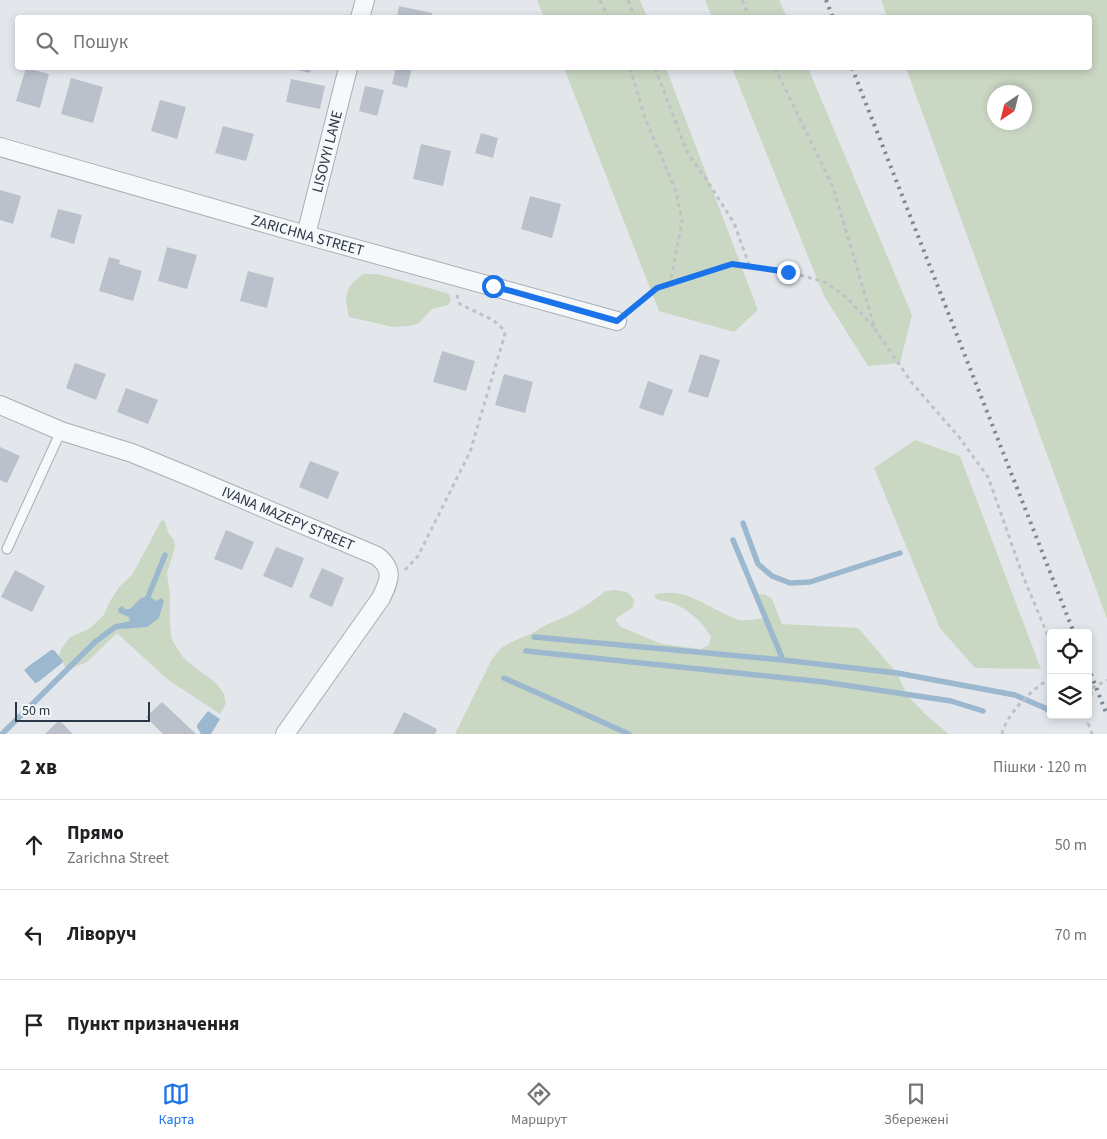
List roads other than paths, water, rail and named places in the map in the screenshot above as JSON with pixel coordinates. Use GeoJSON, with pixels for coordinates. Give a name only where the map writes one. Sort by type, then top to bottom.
{"type":"FeatureCollection","features":[{"type":"Feature","properties":{"kind":"street"},"geometry":{"type":"LineString","coordinates":[[361,15],[365,0]]}},
{"type":"Feature","properties":{"kind":"street","name":"LISOVYI LANE"},"geometry":{"type":"LineString","coordinates":[[306,235],[347,70]]}},
{"type":"Feature","properties":{"kind":"street","name":"ZARICHNA STREET"},"geometry":{"type":"LineString","coordinates":[[0,147],[306,235],[617,321]]}},
{"type":"Feature","properties":{"kind":"street","name":"IVANA MAZEPY STREET"},"geometry":{"type":"LineString","coordinates":[[0,405],[61,431],[132,453],[194,478],[376,556],[385,562],[388,571],[388,582],[381,598],[285,734]]}},
{"type":"Feature","properties":{"kind":"lane"},"geometry":{"type":"LineString","coordinates":[[7,549],[61,431]]}},
{"type":"Feature","properties":{"kind":"water"},"geometry":{"type":"Polygon","coordinates":[[[148,596],[157,601],[161,598],[164,601],[159,618],[147,627],[121,629],[122,623],[130,621],[129,617],[119,613],[118,609],[122,606],[125,609],[130,609],[141,598],[148,596]]]}},
{"type":"Feature","properties":{"kind":"water"},"geometry":{"type":"Polygon","coordinates":[[[51,650],[54,650],[63,661],[35,683],[24,670],[51,650]]]}},
{"type":"Feature","properties":{"kind":"water"},"geometry":{"type":"Polygon","coordinates":[[[208,711],[220,719],[211,734],[201,734],[197,725],[208,711]]]}},
{"type":"Feature","properties":{"kind":"waterway"},"geometry":{"type":"LineString","coordinates":[[743,523],[758,564],[772,576],[790,583],[810,582],[900,553]]}},
{"type":"Feature","properties":{"kind":"waterway"},"geometry":{"type":"LineString","coordinates":[[733,540],[783,660]]}},
{"type":"Feature","properties":{"kind":"waterway"},"geometry":{"type":"LineString","coordinates":[[146,602],[165,555]]}},
{"type":"Feature","properties":{"kind":"waterway"},"geometry":{"type":"LineString","coordinates":[[2,734],[95,642],[115,627],[126,625]]}},
{"type":"Feature","properties":{"kind":"waterway"},"geometry":{"type":"LineString","coordinates":[[534,637],[783,660],[897,673],[1015,695],[1047,709]]}},
{"type":"Feature","properties":{"kind":"waterway"},"geometry":{"type":"LineString","coordinates":[[526,651],[824,682],[951,701],[983,711]]}},
{"type":"Feature","properties":{"kind":"waterway"},"geometry":{"type":"LineString","coordinates":[[504,678],[629,734]]}},
{"type":"Feature","properties":{"kind":"railway"},"geometry":{"type":"LineString","coordinates":[[826,0],[832,15]]}},
{"type":"Feature","properties":{"kind":"railway"},"geometry":{"type":"LineString","coordinates":[[853,70],[1072,629]]}},
{"type":"Feature","properties":{"kind":"railway"},"geometry":{"type":"LineString","coordinates":[[1091,674],[1107,715]]}}]}
